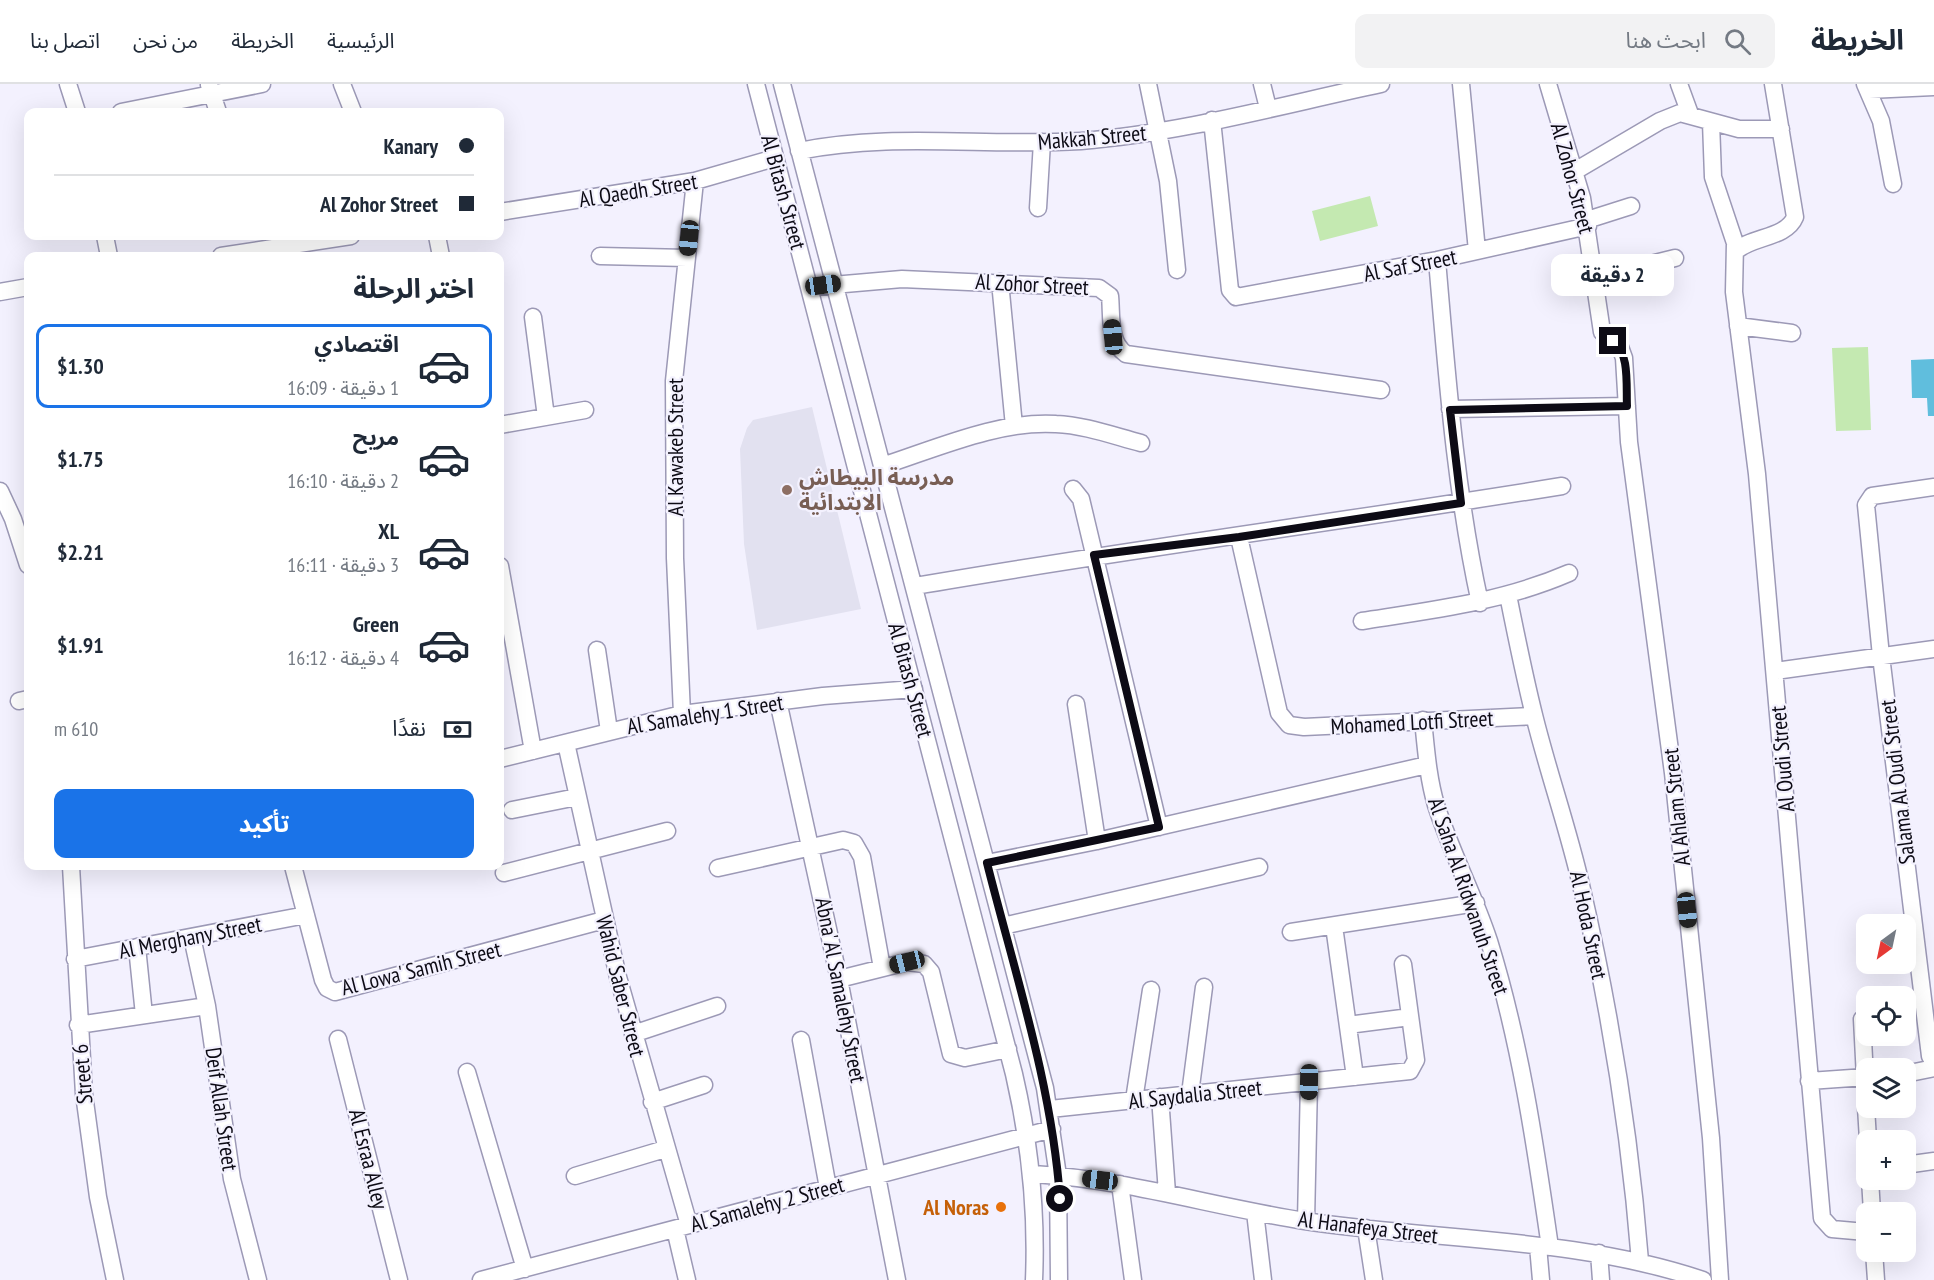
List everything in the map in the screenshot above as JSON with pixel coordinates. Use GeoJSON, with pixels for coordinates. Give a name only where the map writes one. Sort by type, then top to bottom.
{"type":"FeatureCollection","features":[{"type":"Feature","properties":{"kind":"street"},"geometry":{"type":"LineString","coordinates":[[68,84],[76,108]]}},
{"type":"Feature","properties":{"kind":"street"},"geometry":{"type":"LineString","coordinates":[[136,108],[210,89],[262,84]]}},
{"type":"Feature","properties":{"kind":"street"},"geometry":{"type":"LineString","coordinates":[[342,84],[351,108]]}},
{"type":"Feature","properties":{"kind":"street","name":"Al Bitash Street"},"geometry":{"type":"LineString","coordinates":[[756,84],[1008,1049],[1027,1134],[1033,1174],[1036,1224],[1034,1280]]}},
{"type":"Feature","properties":{"kind":"street","name":"Al Bitash Street"},"geometry":{"type":"LineString","coordinates":[[782,84],[836,283],[1050,1109],[1058,1176],[1059,1280]]}},
{"type":"Feature","properties":{"kind":"street"},"geometry":{"type":"LineString","coordinates":[[1148,84],[1159,131],[1173,213],[1177,270]]}},
{"type":"Feature","properties":{"kind":"street"},"geometry":{"type":"LineString","coordinates":[[1262,84],[1268,108]]}},
{"type":"Feature","properties":{"kind":"street","name":"Makkah Street"},"geometry":{"type":"LineString","coordinates":[[799,151],[860,142],[1042,142],[1109,138],[1159,131],[1380,84]]}},
{"type":"Feature","properties":{"kind":"street"},"geometry":{"type":"LineString","coordinates":[[1461,84],[1477,251]]}},
{"type":"Feature","properties":{"kind":"street","name":"Al Zohor Street"},"geometry":{"type":"LineString","coordinates":[[1548,84],[1575,171],[1587,223],[1602,332],[1622,351],[1627,406]]}},
{"type":"Feature","properties":{"kind":"street"},"geometry":{"type":"LineString","coordinates":[[1679,84],[1690,114]]}},
{"type":"Feature","properties":{"kind":"street"},"geometry":{"type":"LineString","coordinates":[[1735,252],[1746,244],[1789,226],[1795,218],[1773,84]]}},
{"type":"Feature","properties":{"kind":"street"},"geometry":{"type":"LineString","coordinates":[[1893,184],[1881,121],[1867,87],[1934,87]]}},
{"type":"Feature","properties":{"kind":"street"},"geometry":{"type":"LineString","coordinates":[[210,89],[217,108]]}},
{"type":"Feature","properties":{"kind":"street"},"geometry":{"type":"LineString","coordinates":[[1575,171],[1670,116],[1690,114],[1711,123],[1738,129],[1781,129]]}},
{"type":"Feature","properties":{"kind":"street","name":"Al Saf Street"},"geometry":{"type":"LineString","coordinates":[[1212,120],[1232,294],[1239,297],[1477,251],[1587,223],[1632,206]]}},
{"type":"Feature","properties":{"kind":"street","name":"Al Oudi Street"},"geometry":{"type":"LineString","coordinates":[[1711,123],[1713,177],[1733,234],[1735,252],[1734,283],[1757,474],[1822,1218],[1832,1229],[1856,1231]]}},
{"type":"Feature","properties":{"kind":"street"},"geometry":{"type":"LineString","coordinates":[[1038,208],[1042,142]]}},
{"type":"Feature","properties":{"kind":"street","name":"Al Qaedh Street"},"geometry":{"type":"LineString","coordinates":[[504,211],[695,181],[775,158]]}},
{"type":"Feature","properties":{"kind":"street","name":"Al Kawakeb Street"},"geometry":{"type":"LineString","coordinates":[[682,714],[674,411],[695,181]]}},
{"type":"Feature","properties":{"kind":"street"},"geometry":{"type":"LineString","coordinates":[[233,252],[261,243],[312,249],[339,240]]}},
{"type":"Feature","properties":{"kind":"street"},"geometry":{"type":"LineString","coordinates":[[600,256],[687,258]]}},
{"type":"Feature","properties":{"kind":"street"},"geometry":{"type":"LineString","coordinates":[[1594,278],[1675,258]]}},
{"type":"Feature","properties":{"kind":"street"},"geometry":{"type":"LineString","coordinates":[[1437,260],[1450,410],[1461,503],[1480,603]]}},
{"type":"Feature","properties":{"kind":"street","name":"Al Zohor Street"},"geometry":{"type":"LineString","coordinates":[[810,287],[902,279],[1000,282],[1103,289],[1110,296],[1116,344],[1120,350],[1134,356],[1381,390]]}},
{"type":"Feature","properties":{"kind":"street"},"geometry":{"type":"LineString","coordinates":[[1000,282],[1014,426]]}},
{"type":"Feature","properties":{"kind":"street"},"geometry":{"type":"LineString","coordinates":[[0,292],[24,293]]}},
{"type":"Feature","properties":{"kind":"street"},"geometry":{"type":"LineString","coordinates":[[533,317],[546,417]]}},
{"type":"Feature","properties":{"kind":"street"},"geometry":{"type":"LineString","coordinates":[[1738,326],[1792,333]]}},
{"type":"Feature","properties":{"kind":"street"},"geometry":{"type":"LineString","coordinates":[[1450,410],[1627,406]]}},
{"type":"Feature","properties":{"kind":"street","name":"Al Ahlam Street"},"geometry":{"type":"LineString","coordinates":[[1627,406],[1631,460],[1673,773],[1714,1167],[1720,1280]]}},
{"type":"Feature","properties":{"kind":"street"},"geometry":{"type":"LineString","coordinates":[[504,424],[585,410]]}},
{"type":"Feature","properties":{"kind":"street"},"geometry":{"type":"LineString","coordinates":[[882,465],[1014,426],[1057,424],[1141,443]]}},
{"type":"Feature","properties":{"kind":"street"},"geometry":{"type":"LineString","coordinates":[[915,586],[1094,555],[1239,537],[1562,486]]}},
{"type":"Feature","properties":{"kind":"street","name":"Salama Al Oudi Street"},"geometry":{"type":"LineString","coordinates":[[1934,487],[1875,496],[1868,500],[1866,505],[1881,656],[1930,1056],[1934,1063]]}},
{"type":"Feature","properties":{"kind":"street"},"geometry":{"type":"LineString","coordinates":[[1073,489],[1081,499],[1159,827]]}},
{"type":"Feature","properties":{"kind":"street"},"geometry":{"type":"LineString","coordinates":[[0,491],[13,519],[24,553]]}},
{"type":"Feature","properties":{"kind":"street","name":"Mohamed Lotfi Street"},"geometry":{"type":"LineString","coordinates":[[1239,537],[1279,713],[1289,725],[1304,727],[1534,716]]}},
{"type":"Feature","properties":{"kind":"street"},"geometry":{"type":"LineString","coordinates":[[1362,621],[1480,603],[1569,573]]}},
{"type":"Feature","properties":{"kind":"street"},"geometry":{"type":"LineString","coordinates":[[504,588],[533,751]]}},
{"type":"Feature","properties":{"kind":"street","name":"Al Hoda Street"},"geometry":{"type":"LineString","coordinates":[[1508,595],[1534,716],[1566,824],[1596,954],[1621,1089],[1633,1175],[1640,1262]]}},
{"type":"Feature","properties":{"kind":"street"},"geometry":{"type":"LineString","coordinates":[[1775,671],[1934,649]]}},
{"type":"Feature","properties":{"kind":"street"},"geometry":{"type":"LineString","coordinates":[[597,650],[609,731]]}},
{"type":"Feature","properties":{"kind":"street","name":"Al Samalehy 1 Street"},"geometry":{"type":"LineString","coordinates":[[504,758],[682,714],[778,701],[914,689]]}},
{"type":"Feature","properties":{"kind":"street","name":"Abna' Al Samalehy Street"},"geometry":{"type":"LineString","coordinates":[[778,701],[812,846],[897,1280]]}},
{"type":"Feature","properties":{"kind":"street"},"geometry":{"type":"LineString","coordinates":[[1076,704],[1096,841]]}},
{"type":"Feature","properties":{"kind":"street","name":"Al Saha Al Ridwanuh Street"},"geometry":{"type":"LineString","coordinates":[[1423,720],[1427,765],[1436,806],[1476,903],[1512,1023],[1526,1082],[1544,1247],[1540,1280]]}},
{"type":"Feature","properties":{"kind":"street","name":"Wahid Saber Street"},"geometry":{"type":"LineString","coordinates":[[566,743],[604,920],[665,1149],[682,1227],[687,1280]]}},
{"type":"Feature","properties":{"kind":"street"},"geometry":{"type":"LineString","coordinates":[[987,863],[1159,827],[1427,765]]}},
{"type":"Feature","properties":{"kind":"street"},"geometry":{"type":"LineString","coordinates":[[512,810],[577,796]]}},
{"type":"Feature","properties":{"kind":"street"},"geometry":{"type":"LineString","coordinates":[[504,873],[667,831]]}},
{"type":"Feature","properties":{"kind":"street"},"geometry":{"type":"LineString","coordinates":[[718,868],[812,846],[846,840],[855,843],[860,848],[882,968]]}},
{"type":"Feature","properties":{"kind":"street"},"geometry":{"type":"LineString","coordinates":[[956,849],[981,843]]}},
{"type":"Feature","properties":{"kind":"street"},"geometry":{"type":"LineString","coordinates":[[1003,926],[1259,867]]}},
{"type":"Feature","properties":{"kind":"street","name":"Street 6"},"geometry":{"type":"LineString","coordinates":[[71,870],[78,1025],[89,1140],[115,1280]]}},
{"type":"Feature","properties":{"kind":"street","name":"Al Lowa' Samih Street"},"geometry":{"type":"LineString","coordinates":[[294,870],[324,984],[331,991],[340,992],[604,920]]}},
{"type":"Feature","properties":{"kind":"street"},"geometry":{"type":"LineString","coordinates":[[1291,932],[1476,903]]}},
{"type":"Feature","properties":{"kind":"street","name":"Al Merghany Street"},"geometry":{"type":"LineString","coordinates":[[75,959],[306,915]]}},
{"type":"Feature","properties":{"kind":"street"},"geometry":{"type":"LineString","coordinates":[[1334,926],[1355,1077]]}},
{"type":"Feature","properties":{"kind":"street","name":"Deif Allah Street"},"geometry":{"type":"LineString","coordinates":[[192,937],[207,1006],[230,1169],[258,1280]]}},
{"type":"Feature","properties":{"kind":"street"},"geometry":{"type":"LineString","coordinates":[[137,947],[144,1015]]}},
{"type":"Feature","properties":{"kind":"street"},"geometry":{"type":"LineString","coordinates":[[839,979],[913,962],[928,968],[949,1050],[955,1057],[965,1058],[1008,1049]]}},
{"type":"Feature","properties":{"kind":"street","name":"Al Saydalia Street"},"geometry":{"type":"LineString","coordinates":[[1050,1109],[1404,1073],[1413,1069],[1416,1060],[1403,964]]}},
{"type":"Feature","properties":{"kind":"street"},"geometry":{"type":"LineString","coordinates":[[1190,1094],[1204,987]]}},
{"type":"Feature","properties":{"kind":"street"},"geometry":{"type":"LineString","coordinates":[[1134,1100],[1151,990]]}},
{"type":"Feature","properties":{"kind":"street"},"geometry":{"type":"LineString","coordinates":[[78,1025],[207,1006]]}},
{"type":"Feature","properties":{"kind":"street"},"geometry":{"type":"LineString","coordinates":[[633,1034],[717,1006]]}},
{"type":"Feature","properties":{"kind":"street"},"geometry":{"type":"LineString","coordinates":[[1348,1025],[1410,1017]]}},
{"type":"Feature","properties":{"kind":"street","name":"Al Esraa Alley"},"geometry":{"type":"LineString","coordinates":[[338,1039],[399,1280]]}},
{"type":"Feature","properties":{"kind":"street"},"geometry":{"type":"LineString","coordinates":[[801,1040],[828,1188]]}},
{"type":"Feature","properties":{"kind":"street"},"geometry":{"type":"LineString","coordinates":[[1916,1072],[1934,1068]]}},
{"type":"Feature","properties":{"kind":"street"},"geometry":{"type":"LineString","coordinates":[[467,1072],[525,1269]]}},
{"type":"Feature","properties":{"kind":"street"},"geometry":{"type":"LineString","coordinates":[[1809,1081],[1856,1078]]}},
{"type":"Feature","properties":{"kind":"street"},"geometry":{"type":"LineString","coordinates":[[1306,1221],[1309,1082]]}},
{"type":"Feature","properties":{"kind":"street"},"geometry":{"type":"LineString","coordinates":[[652,1102],[704,1085]]}},
{"type":"Feature","properties":{"kind":"street"},"geometry":{"type":"LineString","coordinates":[[1160,1097],[1167,1193]]}},
{"type":"Feature","properties":{"kind":"street","name":"Al Samalehy 2 Street"},"geometry":{"type":"LineString","coordinates":[[481,1280],[1052,1129]]}},
{"type":"Feature","properties":{"kind":"street"},"geometry":{"type":"LineString","coordinates":[[575,1176],[665,1149]]}},
{"type":"Feature","properties":{"kind":"street"},"geometry":{"type":"LineString","coordinates":[[1916,1163],[1934,1161]]}},
{"type":"Feature","properties":{"kind":"street","name":"Al Hanafeya Street"},"geometry":{"type":"LineString","coordinates":[[1033,1174],[1120,1184],[1306,1221],[1599,1253],[1703,1280]]}},
{"type":"Feature","properties":{"kind":"street"},"geometry":{"type":"LineString","coordinates":[[1120,1184],[1133,1280]]}},
{"type":"Feature","properties":{"kind":"street"},"geometry":{"type":"LineString","coordinates":[[1256,1212],[1263,1280]]}},
{"type":"Feature","properties":{"kind":"street"},"geometry":{"type":"LineString","coordinates":[[1366,1228],[1374,1280]]}},
{"type":"Feature","properties":{"kind":"street"},"geometry":{"type":"LineString","coordinates":[[1599,1253],[1601,1280]]}},
{"type":"Feature","properties":{"kind":"street"},"geometry":{"type":"LineString","coordinates":[[1875,1262],[1876,1280]]}},
{"type":"Feature","properties":{"kind":"shaded area","name":"مدرسة البيطاش الابتدائية"},"geometry":{"type":"Polygon","coordinates":[[[812,407],[861,609],[757,630],[744,544],[740,449],[747,428],[753,420],[812,407]]]}},
{"type":"Feature","properties":{"kind":"green space"},"geometry":{"type":"Polygon","coordinates":[[[1370,196],[1378,226],[1320,241],[1312,211],[1370,196]]]}},
{"type":"Feature","properties":{"kind":"green space"},"geometry":{"type":"Polygon","coordinates":[[[1868,347],[1871,430],[1836,431],[1832,348],[1868,347]]]}},
{"type":"Feature","properties":{"kind":"water"},"geometry":{"type":"Polygon","coordinates":[[[1934,359],[1934,416],[1928,416],[1927,398],[1912,398],[1911,360],[1934,359]]]}},
{"type":"Feature","properties":{"kind":"place","name":"مدرسة البيطاش الابتدائية"},"geometry":{"type":"Point","coordinates":[787,490]}},
{"type":"Feature","properties":{"kind":"place","name":"Al Noras"},"geometry":{"type":"Point","coordinates":[1001,1207]}},
{"type":"Feature","properties":{"kind":"route"},"geometry":{"type":"LineString","coordinates":[[1060,1199],[1050,1109],[987,863],[1159,827],[1094,555],[1239,537],[1461,503],[1450,410],[1627,406],[1624,358],[1620,346],[1613,341]]}}]}
